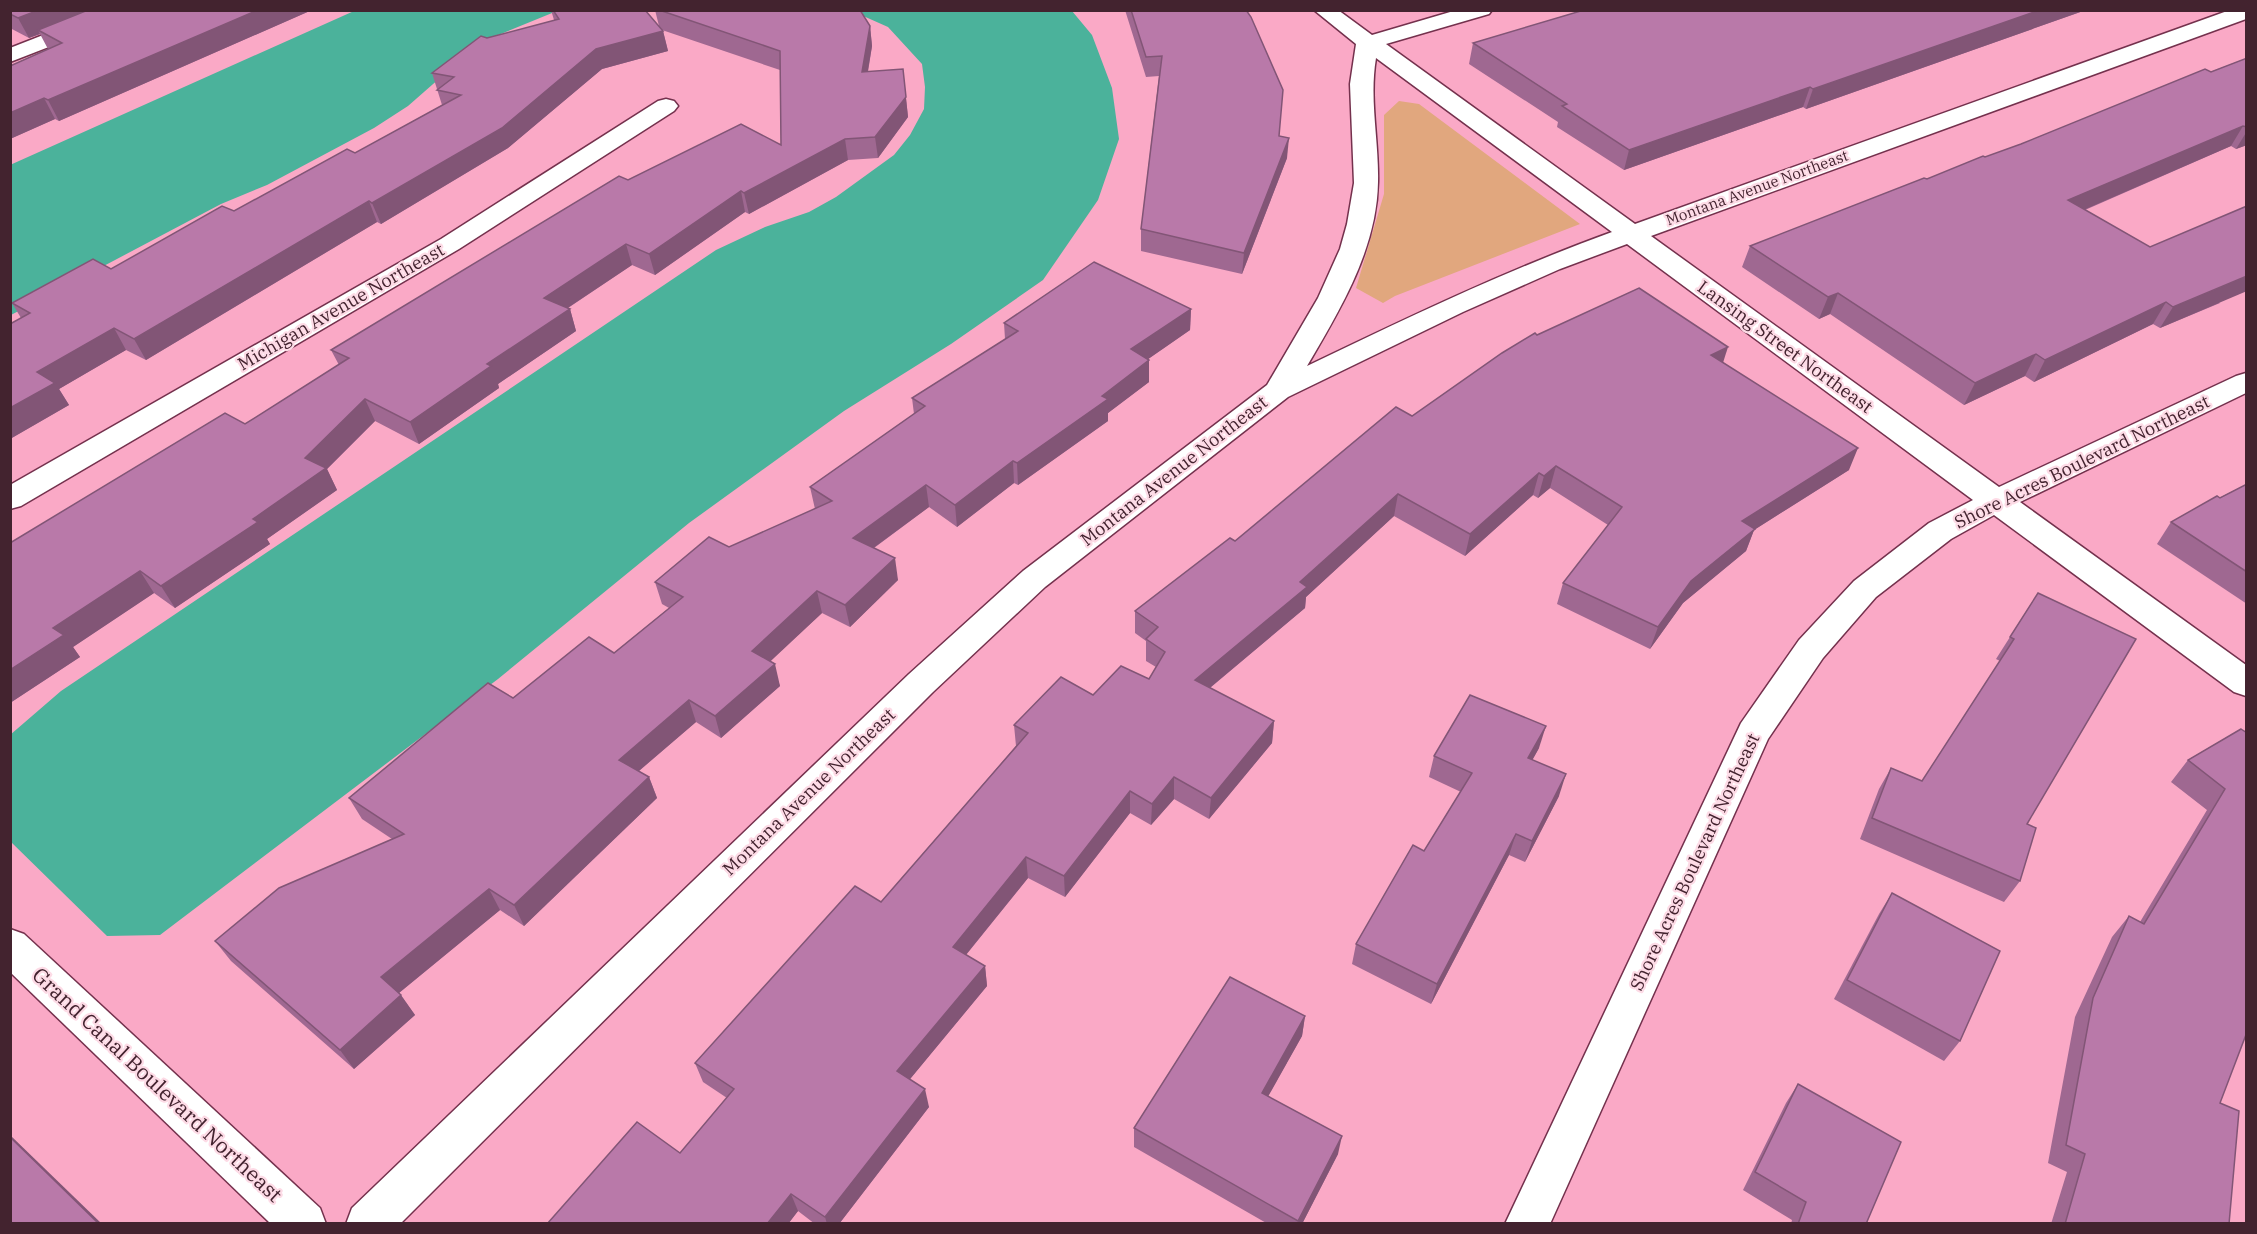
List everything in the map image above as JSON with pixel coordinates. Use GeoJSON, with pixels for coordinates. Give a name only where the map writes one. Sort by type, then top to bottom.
{"type":"FeatureCollection","features":[{"type":"Feature","properties":{"kind":"street"},"geometry":{"type":"LineString","coordinates":[[10,56],[127,10]]}},
{"type":"Feature","properties":{"kind":"street","name":"Lansing Street Northeast"},"geometry":{"type":"LineString","coordinates":[[1324,10],[2247,683]]}},
{"type":"Feature","properties":{"kind":"street"},"geometry":{"type":"LineString","coordinates":[[1367,43],[1482,10]]}},
{"type":"Feature","properties":{"kind":"street","name":"Montana Avenue Northeast"},"geometry":{"type":"LineString","coordinates":[[368,1224],[912,691],[1025,587],[1278,391],[1453,306],[1551,263],[2247,12]]}},
{"type":"Feature","properties":{"kind":"street","name":"Montana Avenue Northeast"},"geometry":{"type":"LineString","coordinates":[[1278,391],[1340,284],[1365,199],[1367,169],[1361,82],[1367,43]]}},
{"type":"Feature","properties":{"kind":"street","name":"Michigan Avenue Northeast"},"geometry":{"type":"LineString","coordinates":[[10,499],[450,244],[666,106]]}},
{"type":"Feature","properties":{"kind":"street","name":"Shore Acres Boulevard Northeast"},"geometry":{"type":"LineString","coordinates":[[1527,1224],[1710,831],[1753,733],[1810,650],[1865,589],[1940,531],[1996,501],[2247,382]]}},
{"type":"Feature","properties":{"kind":"street","name":"Grand Canal Boulevard Northeast"},"geometry":{"type":"LineString","coordinates":[[10,946],[304,1224]]}},
{"type":"Feature","properties":{"kind":"shaded area"},"geometry":{"type":"Polygon","coordinates":[[[354,11],[557,11],[481,42],[408,106],[374,128],[267,185],[221,204],[11,315],[10,165],[354,11]]]}},
{"type":"Feature","properties":{"kind":"shaded area"},"geometry":{"type":"Polygon","coordinates":[[[852,11],[1072,11],[1092,35],[1112,88],[1119,139],[1098,200],[1043,280],[951,344],[844,411],[689,523],[498,679],[160,935],[107,936],[11,842],[10,735],[61,691],[716,250],[765,227],[809,212],[836,197],[894,155],[910,135],[924,109],[925,87],[922,64],[888,27],[852,11]]]}},
{"type":"Feature","properties":{"kind":"shaded area"},"geometry":{"type":"Polygon","coordinates":[[[1399,101],[1419,104],[1580,224],[1395,296],[1383,303],[1356,288],[1384,194],[1384,115],[1399,101]]]}},
{"type":"Feature","properties":{"kind":"building"},"geometry":{"type":"Polygon","coordinates":[[[10,10],[39,10],[18,18],[10,14],[10,10]]]}},
{"type":"Feature","properties":{"kind":"building"},"geometry":{"type":"Polygon","coordinates":[[[88,10],[258,10],[48,100],[44,98],[10,113],[10,66],[62,43],[38,30],[88,10]]]}},
{"type":"Feature","properties":{"kind":"building"},"geometry":{"type":"Polygon","coordinates":[[[553,10],[645,10],[663,31],[596,49],[502,128],[372,203],[369,201],[134,339],[114,328],[37,372],[55,383],[10,408],[10,324],[30,313],[12,303],[93,259],[111,269],[222,206],[234,211],[347,149],[355,153],[461,95],[437,90],[454,77],[432,73],[481,36],[487,38],[559,19],[553,10]]]}},
{"type":"Feature","properties":{"kind":"building"},"geometry":{"type":"Polygon","coordinates":[[[659,10],[860,10],[870,26],[862,72],[903,69],[906,97],[875,137],[845,139],[744,193],[741,191],[649,254],[626,244],[544,298],[570,309],[487,364],[491,366],[410,422],[365,399],[305,458],[326,468],[253,519],[258,522],[161,586],[140,571],[53,628],[64,635],[10,670],[10,543],[225,413],[245,424],[349,358],[331,350],[619,176],[628,180],[741,124],[781,145],[780,51],[659,10]]]}},
{"type":"Feature","properties":{"kind":"building"},"geometry":{"type":"Polygon","coordinates":[[[1131,10],[1246,10],[1251,17],[1283,90],[1279,136],[1289,138],[1244,253],[1141,229],[1162,56],[1146,57],[1131,10]]]}},
{"type":"Feature","properties":{"kind":"building"},"geometry":{"type":"Polygon","coordinates":[[[1584,10],[2040,10],[1629,150],[1562,106],[1567,104],[1473,43],[1584,10]]]}},
{"type":"Feature","properties":{"kind":"building"},"geometry":{"type":"Polygon","coordinates":[[[2247,58],[2247,127],[2243,126],[2068,200],[2150,247],[2247,206],[2247,276],[2173,307],[2166,302],[2045,360],[2036,354],[1975,383],[1838,293],[1828,297],[1750,246],[1924,178],[1927,179],[1983,156],[2021,144],[2205,69],[2211,72],[2247,58]]]}},
{"type":"Feature","properties":{"kind":"building"},"geometry":{"type":"Polygon","coordinates":[[[1094,262],[1191,309],[1131,349],[1149,360],[1102,396],[1108,399],[1017,463],[1013,461],[955,505],[926,485],[853,538],[895,558],[845,605],[817,591],[752,651],[775,664],[715,716],[689,700],[619,760],[649,777],[514,905],[489,889],[381,977],[401,995],[340,1050],[215,941],[279,888],[404,834],[349,798],[488,683],[513,698],[589,637],[614,653],[683,597],[655,582],[709,537],[729,547],[832,501],[810,487],[925,406],[912,398],[1018,331],[1004,323],[1094,262]]]}},
{"type":"Feature","properties":{"kind":"building"},"geometry":{"type":"Polygon","coordinates":[[[1639,288],[1728,347],[1711,355],[1858,448],[1742,521],[1755,529],[1691,581],[1658,627],[1563,583],[1622,507],[1556,466],[1544,476],[1539,473],[1470,534],[1398,494],[1300,582],[1307,587],[1195,680],[1274,721],[1211,798],[1174,777],[1152,804],[1130,791],[1064,876],[1026,857],[953,947],[985,966],[897,1071],[925,1089],[825,1217],[791,1194],[767,1224],[547,1224],[637,1122],[680,1153],[734,1089],[695,1063],[855,886],[881,902],[1028,733],[1014,725],[1061,677],[1093,695],[1121,666],[1149,679],[1165,652],[1146,639],[1158,627],[1135,611],[1230,538],[1235,541],[1396,407],[1412,416],[1502,353],[1535,333],[1537,335],[1639,288]]]}},
{"type":"Feature","properties":{"kind":"building"},"geometry":{"type":"Polygon","coordinates":[[[2247,484],[2247,572],[2171,522],[2217,496],[2220,498],[2247,484]]]}},
{"type":"Feature","properties":{"kind":"building"},"geometry":{"type":"Polygon","coordinates":[[[2038,593],[2136,639],[2027,824],[2036,828],[2020,881],[1872,818],[1891,768],[1922,781],[2014,639],[2010,637],[2038,593]]]}},
{"type":"Feature","properties":{"kind":"building"},"geometry":{"type":"Polygon","coordinates":[[[1470,695],[1546,726],[1528,758],[1566,774],[1532,841],[1516,834],[1437,984],[1356,944],[1413,845],[1424,851],[1472,773],[1434,756],[1470,695]]]}},
{"type":"Feature","properties":{"kind":"building"},"geometry":{"type":"Polygon","coordinates":[[[2241,729],[2247,733],[2247,1032],[2220,1103],[2239,1111],[2229,1224],[2065,1224],[2085,1154],[2066,1145],[2093,998],[2129,916],[2144,924],[2225,789],[2188,760],[2241,729]]]}},
{"type":"Feature","properties":{"kind":"building"},"geometry":{"type":"Polygon","coordinates":[[[1892,893],[2000,951],[1960,1041],[1847,980],[1892,893]]]}},
{"type":"Feature","properties":{"kind":"building"},"geometry":{"type":"Polygon","coordinates":[[[1230,977],[1305,1016],[1262,1093],[1342,1136],[1298,1221],[1134,1128],[1230,977]]]}},
{"type":"Feature","properties":{"kind":"building"},"geometry":{"type":"Polygon","coordinates":[[[1798,1084],[1901,1142],[1866,1224],[1798,1224],[1806,1202],[1755,1172],[1798,1084]]]}},
{"type":"Feature","properties":{"kind":"building"},"geometry":{"type":"Polygon","coordinates":[[[10,1137],[99,1224],[10,1224],[10,1137]]]}}]}
